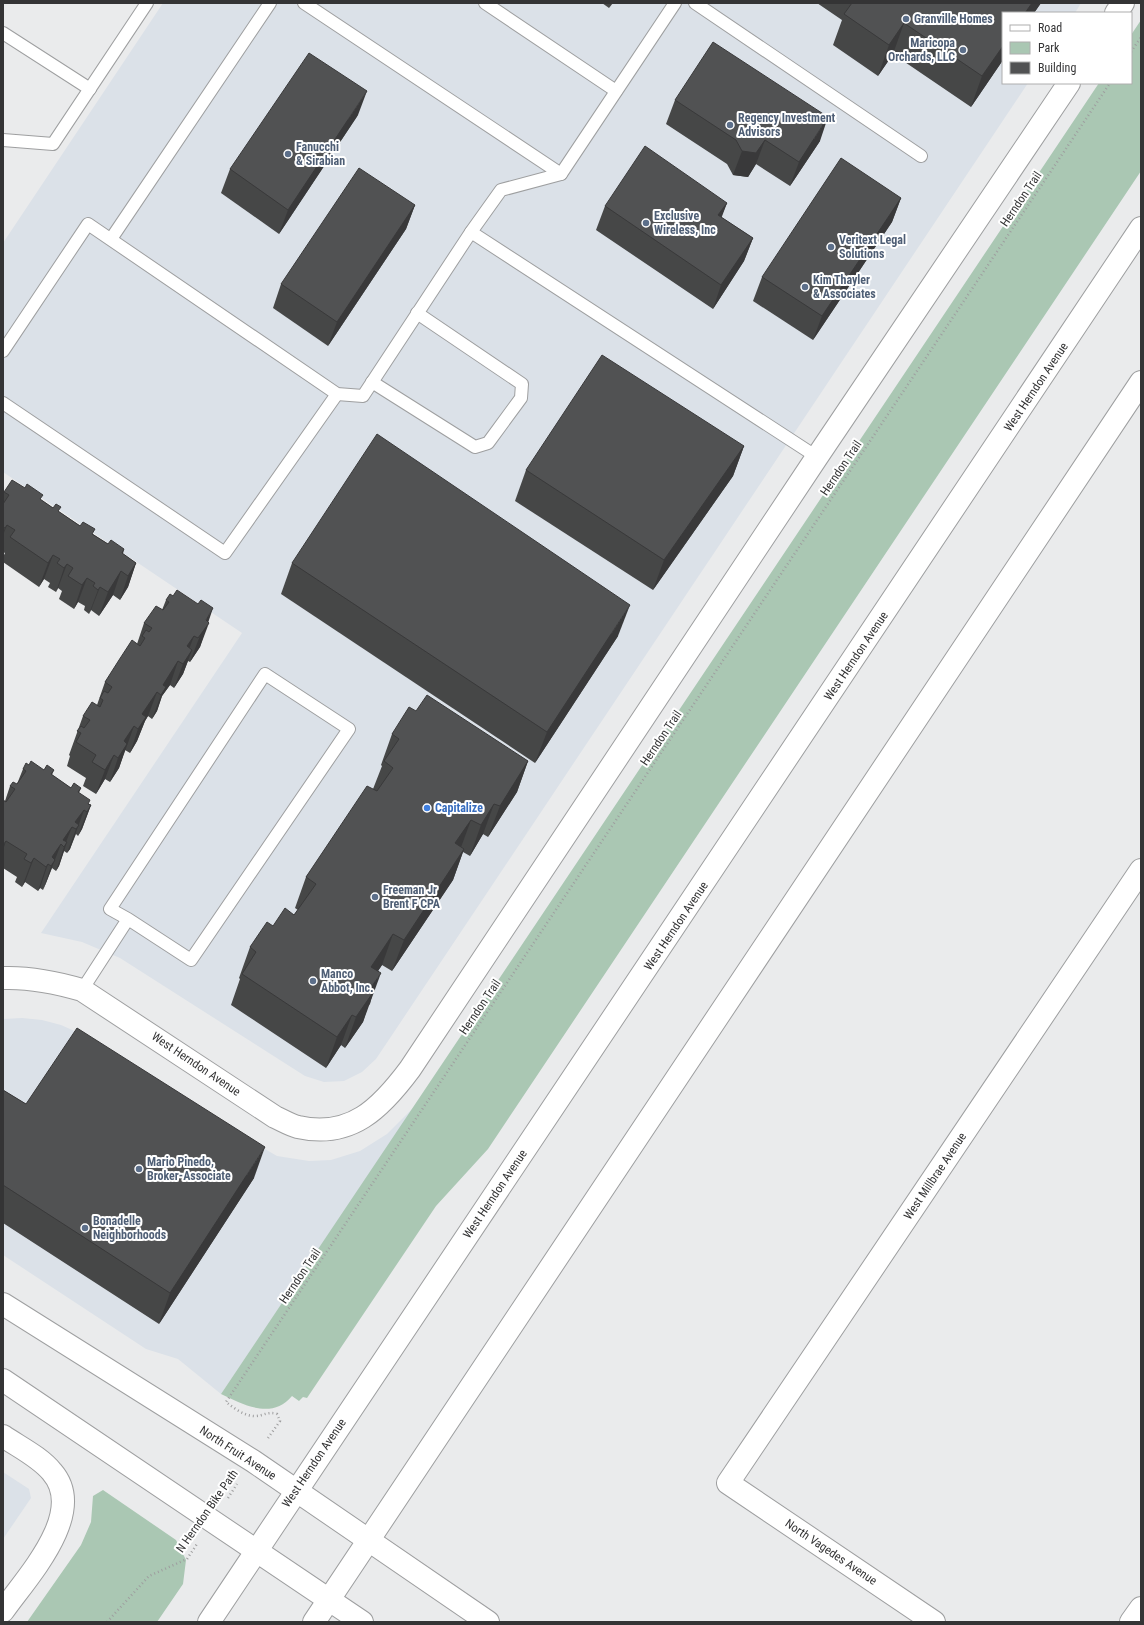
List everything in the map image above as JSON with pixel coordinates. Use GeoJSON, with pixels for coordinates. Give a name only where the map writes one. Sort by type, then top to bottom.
{"type":"FeatureCollection","features":[{"type":"Feature","properties":{"kind":"street"},"geometry":{"type":"LineString","coordinates":[[1117,12],[1123,3]]}},
{"type":"Feature","properties":{"kind":"street","name":"West Herndon Avenue"},"geometry":{"type":"LineString","coordinates":[[3,978],[31,978],[57,982],[82,990],[275,1117],[296,1126],[318,1129],[338,1128],[354,1123],[372,1112],[391,1094],[410,1069],[817,457],[1068,84]]}},
{"type":"Feature","properties":{"kind":"street","name":"West Herndon Avenue"},"geometry":{"type":"LineString","coordinates":[[209,1622],[296,1490],[697,895],[1141,228]]}},
{"type":"Feature","properties":{"kind":"street"},"geometry":{"type":"LineString","coordinates":[[314,1622],[1141,382]]}},
{"type":"Feature","properties":{"kind":"street","name":"West Millbrae Avenue"},"geometry":{"type":"LineString","coordinates":[[728,1483],[1141,870]]}},
{"type":"Feature","properties":{"kind":"street","name":"North Fruit Avenue"},"geometry":{"type":"LineString","coordinates":[[3,1304],[252,1461],[488,1622]]}},
{"type":"Feature","properties":{"kind":"street"},"geometry":{"type":"LineString","coordinates":[[3,1380],[362,1622]]}},
{"type":"Feature","properties":{"kind":"street"},"geometry":{"type":"LineString","coordinates":[[3,1436],[42,1462],[53,1472],[60,1483],[62,1514],[59,1527],[46,1551],[3,1611]]}},
{"type":"Feature","properties":{"kind":"street","name":"North Vagedes Avenue"},"geometry":{"type":"LineString","coordinates":[[728,1483],[934,1622]]}},
{"type":"Feature","properties":{"kind":"street"},"geometry":{"type":"LineString","coordinates":[[1131,1622],[1141,1608]]}},
{"type":"Feature","properties":{"kind":"lane"},"geometry":{"type":"LineString","coordinates":[[3,140],[53,144],[147,3]]}},
{"type":"Feature","properties":{"kind":"lane"},"geometry":{"type":"LineString","coordinates":[[111,240],[270,3]]}},
{"type":"Feature","properties":{"kind":"lane"},"geometry":{"type":"LineString","coordinates":[[304,3],[561,174]]}},
{"type":"Feature","properties":{"kind":"lane"},"geometry":{"type":"LineString","coordinates":[[485,3],[616,91]]}},
{"type":"Feature","properties":{"kind":"lane"},"geometry":{"type":"LineString","coordinates":[[3,351],[88,224],[337,394],[363,396],[471,232],[501,190],[561,174],[675,3]]}},
{"type":"Feature","properties":{"kind":"lane"},"geometry":{"type":"LineString","coordinates":[[695,3],[921,156]]}},
{"type":"Feature","properties":{"kind":"lane"},"geometry":{"type":"LineString","coordinates":[[3,33],[90,89]]}},
{"type":"Feature","properties":{"kind":"lane"},"geometry":{"type":"LineString","coordinates":[[471,232],[817,457]]}},
{"type":"Feature","properties":{"kind":"lane"},"geometry":{"type":"LineString","coordinates":[[372,382],[475,447],[488,443],[521,398],[522,384],[417,313]]}},
{"type":"Feature","properties":{"kind":"lane"},"geometry":{"type":"LineString","coordinates":[[3,404],[226,553],[337,394]]}},
{"type":"Feature","properties":{"kind":"lane"},"geometry":{"type":"LineString","coordinates":[[265,674],[349,729],[191,960],[128,919],[110,909],[265,674]]}},
{"type":"Feature","properties":{"kind":"lane"},"geometry":{"type":"LineString","coordinates":[[82,990],[128,919]]}},
{"type":"Feature","properties":{"kind":"path"},"geometry":{"type":"LineString","coordinates":[[1132,50],[1141,37]]}},
{"type":"Feature","properties":{"kind":"path","name":"Herndon Trail"},"geometry":{"type":"LineString","coordinates":[[226,1402],[1109,84]]}},
{"type":"Feature","properties":{"kind":"path","name":"N Herndon Bike Path"},"geometry":{"type":"LineString","coordinates":[[107,1622],[148,1576],[187,1559],[280,1421],[277,1414],[268,1413],[256,1416],[249,1415],[226,1402]]}},
{"type":"Feature","properties":{"kind":"shaded area"},"geometry":{"type":"Polygon","coordinates":[[[163,3],[1081,3],[1076,12],[1002,12],[1002,84],[1027,84],[376,1059],[362,1072],[344,1081],[324,1082],[305,1076],[120,958],[82,942],[41,933],[242,633],[3,472],[3,243],[163,3]]]}},
{"type":"Feature","properties":{"kind":"shaded area"},"geometry":{"type":"Polygon","coordinates":[[[22,1018],[42,1020],[61,1025],[79,1033],[277,1156],[309,1161],[331,1160],[360,1151],[387,1134],[415,1106],[221,1394],[178,1359],[146,1349],[3,1255],[3,1019],[22,1018]]]}},
{"type":"Feature","properties":{"kind":"shaded area"},"geometry":{"type":"Polygon","coordinates":[[[3,1472],[29,1489],[31,1498],[3,1539],[3,1472]]]}},
{"type":"Feature","properties":{"kind":"green space"},"geometry":{"type":"Polygon","coordinates":[[[1141,20],[1141,171],[488,1149],[436,1206],[307,1398],[303,1397],[299,1401],[292,1396],[284,1403],[267,1409],[248,1406],[221,1394],[1098,84],[1132,84],[1132,34],[1141,20]]]}},
{"type":"Feature","properties":{"kind":"green space"},"geometry":{"type":"Polygon","coordinates":[[[103,1490],[176,1540],[186,1560],[183,1584],[157,1622],[27,1622],[81,1545],[91,1522],[93,1496],[103,1490]]]}},
{"type":"Feature","properties":{"kind":"building"},"geometry":{"type":"Polygon","coordinates":[[[852,3],[1032,3],[1026,12],[1002,12],[1002,47],[982,76],[904,23],[889,45],[844,14],[852,3]]]}},
{"type":"Feature","properties":{"kind":"building"},"geometry":{"type":"Polygon","coordinates":[[[713,42],[828,117],[799,162],[765,140],[756,153],[742,151],[736,140],[675,100],[713,42]]]}},
{"type":"Feature","properties":{"kind":"building"},"geometry":{"type":"Polygon","coordinates":[[[309,53],[367,91],[288,210],[230,169],[309,53]]]}},
{"type":"Feature","properties":{"kind":"building"},"geometry":{"type":"Polygon","coordinates":[[[645,146],[727,203],[718,215],[753,238],[721,285],[605,206],[645,146]]]}},
{"type":"Feature","properties":{"kind":"building"},"geometry":{"type":"Polygon","coordinates":[[[841,158],[901,198],[822,316],[762,277],[841,158]]]}},
{"type":"Feature","properties":{"kind":"building"},"geometry":{"type":"Polygon","coordinates":[[[359,168],[415,205],[337,322],[281,284],[359,168]]]}},
{"type":"Feature","properties":{"kind":"building"},"geometry":{"type":"Polygon","coordinates":[[[602,355],[744,446],[664,560],[526,470],[602,355]]]}},
{"type":"Feature","properties":{"kind":"building"},"geometry":{"type":"Polygon","coordinates":[[[377,434],[630,605],[547,732],[292,563],[377,434]]]}},
{"type":"Feature","properties":{"kind":"building"},"geometry":{"type":"Polygon","coordinates":[[[12,480],[25,488],[27,484],[43,495],[40,499],[53,508],[56,504],[61,507],[58,511],[80,526],[83,522],[95,529],[92,534],[108,544],[111,540],[124,549],[122,553],[136,563],[128,576],[121,571],[108,592],[100,587],[98,590],[93,586],[95,583],[87,578],[82,585],[68,576],[73,568],[67,564],[64,568],[57,563],[60,559],[53,555],[48,563],[10,537],[15,530],[7,525],[5,528],[3,527],[3,504],[9,495],[4,492],[12,480]]]}},
{"type":"Feature","properties":{"kind":"building"},"geometry":{"type":"Polygon","coordinates":[[[177,590],[198,604],[201,600],[213,608],[206,620],[209,623],[198,638],[194,636],[187,646],[192,650],[183,664],[178,661],[163,685],[166,687],[161,695],[157,692],[142,714],[146,717],[138,729],[134,726],[124,741],[127,744],[118,758],[114,755],[105,770],[92,762],[96,755],[76,742],[81,733],[77,731],[81,726],[84,728],[90,720],[83,716],[92,702],[100,707],[103,700],[100,698],[104,691],[108,693],[112,687],[105,682],[132,640],[140,646],[145,638],[142,636],[146,630],[149,632],[152,628],[144,623],[156,606],[163,610],[169,602],[166,600],[170,594],[173,596],[177,590]]]}},
{"type":"Feature","properties":{"kind":"building"},"geometry":{"type":"Polygon","coordinates":[[[427,695],[528,761],[500,806],[494,804],[481,825],[471,820],[455,843],[464,849],[404,940],[393,934],[371,967],[381,973],[370,989],[374,991],[356,1017],[352,1015],[337,1037],[242,974],[256,952],[250,947],[267,922],[273,926],[285,908],[294,915],[316,884],[306,877],[367,786],[377,791],[393,768],[384,761],[399,739],[392,734],[409,707],[416,711],[427,695]]]}},
{"type":"Feature","properties":{"kind":"building"},"geometry":{"type":"Polygon","coordinates":[[[31,761],[44,770],[47,765],[54,770],[51,774],[71,788],[74,783],[81,788],[78,792],[90,800],[88,804],[91,805],[87,812],[84,810],[75,822],[79,825],[76,829],[72,827],[63,840],[67,842],[64,847],[61,844],[52,857],[55,860],[51,866],[48,864],[46,867],[34,858],[31,863],[24,859],[27,854],[6,841],[3,845],[3,800],[6,802],[15,789],[10,786],[13,782],[17,784],[26,771],[23,769],[26,763],[29,765],[31,761]]]}},
{"type":"Feature","properties":{"kind":"building"},"geometry":{"type":"Polygon","coordinates":[[[77,1028],[265,1147],[170,1293],[3,1185],[3,1090],[26,1104],[77,1028]]]}},
{"type":"Feature","properties":{"kind":"place","name":"Granville Homes"},"geometry":{"type":"Point","coordinates":[906,19]}},
{"type":"Feature","properties":{"kind":"place","name":"Maricopa Orchards, LLC"},"geometry":{"type":"Point","coordinates":[963,50]}},
{"type":"Feature","properties":{"kind":"place","name":"Regency Investment Advisors"},"geometry":{"type":"Point","coordinates":[730,125]}},
{"type":"Feature","properties":{"kind":"place","name":"Fanucchi & Sirabian"},"geometry":{"type":"Point","coordinates":[288,154]}},
{"type":"Feature","properties":{"kind":"place","name":"Exclusive Wireless, Inc"},"geometry":{"type":"Point","coordinates":[646,223]}},
{"type":"Feature","properties":{"kind":"place","name":"Veritext Legal Solutions"},"geometry":{"type":"Point","coordinates":[831,247]}},
{"type":"Feature","properties":{"kind":"place","name":"Kim Thayler & Associates"},"geometry":{"type":"Point","coordinates":[805,287]}},
{"type":"Feature","properties":{"kind":"place","name":"Capitalize"},"geometry":{"type":"Point","coordinates":[427,808]}},
{"type":"Feature","properties":{"kind":"place","name":"Freeman Jr Brent F CPA"},"geometry":{"type":"Point","coordinates":[375,897]}},
{"type":"Feature","properties":{"kind":"place","name":"Manco Abbot, Inc."},"geometry":{"type":"Point","coordinates":[313,981]}},
{"type":"Feature","properties":{"kind":"place","name":"Mario Pinedo, Broker-Associate"},"geometry":{"type":"Point","coordinates":[139,1169]}},
{"type":"Feature","properties":{"kind":"place","name":"Bonadelle Neighborhoods"},"geometry":{"type":"Point","coordinates":[85,1228]}}]}
